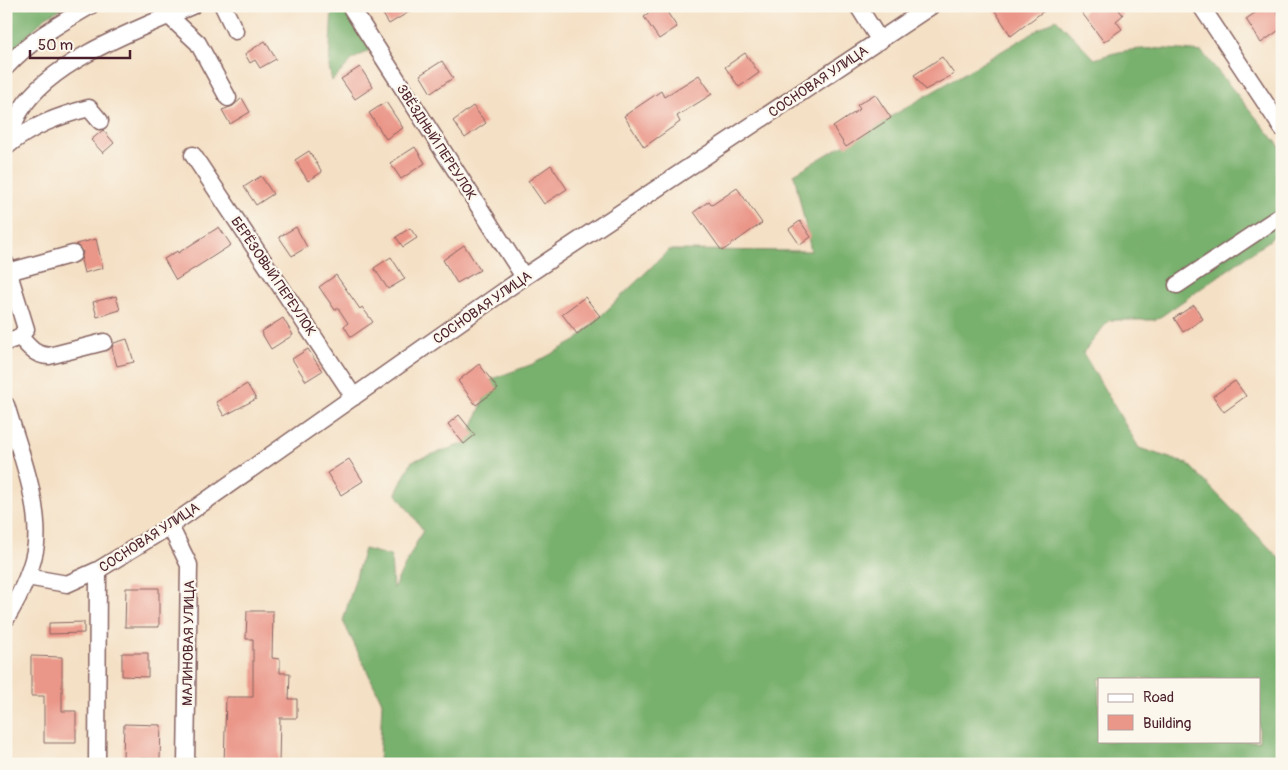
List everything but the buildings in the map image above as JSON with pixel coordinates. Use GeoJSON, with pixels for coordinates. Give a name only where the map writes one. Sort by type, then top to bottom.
{"type":"FeatureCollection","features":[{"type":"Feature","properties":{"kind":"street"},"geometry":{"type":"LineString","coordinates":[[6,66],[21,51],[48,30],[90,6]]}},
{"type":"Feature","properties":{"kind":"street"},"geometry":{"type":"LineString","coordinates":[[6,146],[21,110],[56,72],[106,45],[192,6]]}},
{"type":"Feature","properties":{"kind":"street"},"geometry":{"type":"LineString","coordinates":[[222,6],[235,31]]}},
{"type":"Feature","properties":{"kind":"street","name":"ЗВЁЗДНЫЙ ПЕРЕУЛОК"},"geometry":{"type":"LineString","coordinates":[[350,6],[524,277]]}},
{"type":"Feature","properties":{"kind":"street"},"geometry":{"type":"LineString","coordinates":[[858,6],[880,40]]}},
{"type":"Feature","properties":{"kind":"street","name":"СОСНОВАЯ УЛИЦА"},"geometry":{"type":"LineString","coordinates":[[27,577],[67,584],[98,570],[170,526],[524,277],[931,6]]}},
{"type":"Feature","properties":{"kind":"street"},"geometry":{"type":"LineString","coordinates":[[1201,6],[1282,128]]}},
{"type":"Feature","properties":{"kind":"street"},"geometry":{"type":"LineString","coordinates":[[169,16],[198,43],[228,98]]}},
{"type":"Feature","properties":{"kind":"street"},"geometry":{"type":"LineString","coordinates":[[6,146],[20,135],[64,114],[89,108],[100,121]]}},
{"type":"Feature","properties":{"kind":"street","name":"БЕРЁЗОВЫЙ ПЕРЕУЛОК"},"geometry":{"type":"LineString","coordinates":[[193,155],[354,396]]}},
{"type":"Feature","properties":{"kind":"street"},"geometry":{"type":"LineString","coordinates":[[1177,285],[1282,214]]}},
{"type":"Feature","properties":{"kind":"street"},"geometry":{"type":"LineString","coordinates":[[73,254],[7,268],[26,329],[13,340],[40,355],[49,356],[104,342]]}},
{"type":"Feature","properties":{"kind":"street"},"geometry":{"type":"LineString","coordinates":[[6,405],[10,428],[32,494],[36,544],[27,577],[6,619]]}},
{"type":"Feature","properties":{"kind":"street","name":"МАЛИНОВАЯ УЛИЦА"},"geometry":{"type":"LineString","coordinates":[[170,526],[189,565],[186,764]]}},
{"type":"Feature","properties":{"kind":"street"},"geometry":{"type":"LineString","coordinates":[[97,764],[98,570]]}},
{"type":"Feature","properties":{"kind":"green space"},"geometry":{"type":"Polygon","coordinates":[[[6,6],[66,6],[46,17],[6,56],[6,6]]]}},
{"type":"Feature","properties":{"kind":"green space"},"geometry":{"type":"Polygon","coordinates":[[[332,6],[357,6],[376,47],[353,59],[332,81],[329,67],[332,6]]]}},
{"type":"Feature","properties":{"kind":"green space"},"geometry":{"type":"Polygon","coordinates":[[[1056,19],[1095,59],[1122,51],[1148,49],[1202,52],[1282,149],[1282,227],[1270,240],[1156,320],[1109,320],[1083,353],[1139,448],[1188,464],[1282,561],[1282,764],[379,764],[382,702],[343,621],[364,549],[391,556],[393,589],[423,530],[396,493],[412,461],[466,443],[492,379],[533,364],[575,341],[669,250],[811,251],[794,174],[1056,19]]]}}]}
